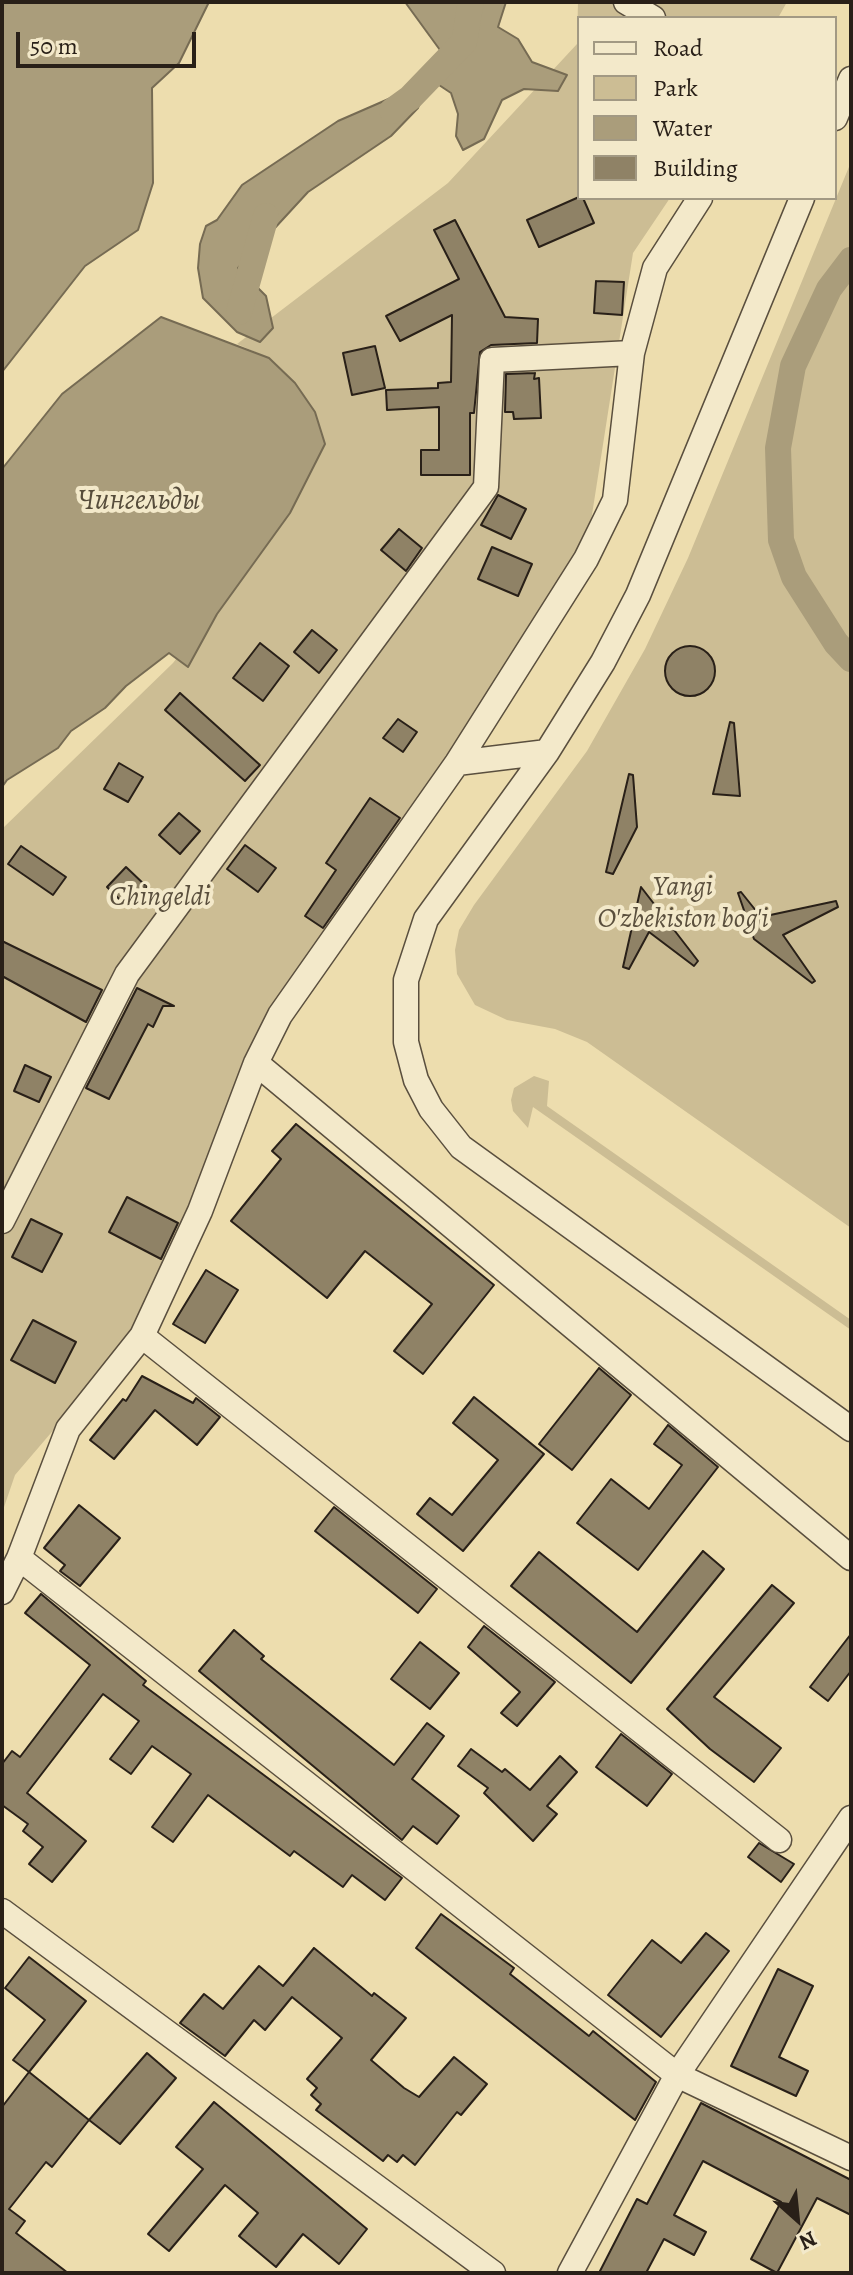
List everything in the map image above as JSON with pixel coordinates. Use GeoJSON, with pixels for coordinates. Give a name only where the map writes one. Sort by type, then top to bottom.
{"type":"FeatureCollection","features":[{"type":"Feature","properties":{"kind":"street"},"geometry":{"type":"LineString","coordinates":[[626,2],[650,16]]}},
{"type":"Feature","properties":{"kind":"street"},"geometry":{"type":"LineString","coordinates":[[837,111],[851,79]]}},
{"type":"Feature","properties":{"kind":"street"},"geometry":{"type":"LineString","coordinates":[[2,1592],[19,1558],[68,1429],[142,1336],[200,1211],[256,1063],[280,1015],[457,763],[586,559],[615,500],[632,353],[655,268],[699,200]]}},
{"type":"Feature","properties":{"kind":"street"},"geometry":{"type":"LineString","coordinates":[[801,200],[638,595],[603,662],[547,752],[426,919],[406,980],[406,1042],[416,1080],[431,1109],[461,1147],[851,1429]]}},
{"type":"Feature","properties":{"kind":"street"},"geometry":{"type":"LineString","coordinates":[[2,1221],[127,974],[486,487],[492,360],[632,353]]}},
{"type":"Feature","properties":{"kind":"street"},"geometry":{"type":"LineString","coordinates":[[457,763],[547,752]]}},
{"type":"Feature","properties":{"kind":"street"},"geometry":{"type":"LineString","coordinates":[[256,1063],[851,1558]]}},
{"type":"Feature","properties":{"kind":"street"},"geometry":{"type":"LineString","coordinates":[[142,1336],[779,1840]]}},
{"type":"Feature","properties":{"kind":"street"},"geometry":{"type":"LineString","coordinates":[[19,1558],[677,2075],[851,2158]]}},
{"type":"Feature","properties":{"kind":"street"},"geometry":{"type":"LineString","coordinates":[[570,2273],[677,2075],[851,1817]]}},
{"type":"Feature","properties":{"kind":"street"},"geometry":{"type":"LineString","coordinates":[[2,1911],[493,2273]]}},
{"type":"Feature","properties":{"kind":"green space","name":"Chingeldi"},"geometry":{"type":"Polygon","coordinates":[[[578,2],[787,2],[779,16],[578,16],[578,2]]]}},
{"type":"Feature","properties":{"kind":"green space","name":"Chingeldi"},"geometry":{"type":"Polygon","coordinates":[[[577,44],[577,200],[669,200],[633,253],[591,521],[534,637],[289,989],[133,1337],[15,1475],[2,1513],[2,829],[173,663],[290,513],[269,358],[237,344],[448,183],[577,44]]]}},
{"type":"Feature","properties":{"kind":"green space","name":"Yangi O'zbekiston bog'i"},"geometry":{"type":"Polygon","coordinates":[[[851,162],[851,1228],[587,1042],[555,1029],[507,1020],[475,1005],[457,974],[455,950],[459,930],[474,905],[587,751],[645,649],[688,558],[851,162]]]}},
{"type":"Feature","properties":{"kind":"green space"},"geometry":{"type":"Polygon","coordinates":[[[534,1076],[549,1081],[547,1106],[851,1320],[851,1330],[533,1107],[528,1128],[513,1111],[511,1100],[514,1088],[534,1076]]]}},
{"type":"Feature","properties":{"kind":"water"},"geometry":{"type":"Polygon","coordinates":[[[2,2],[209,2],[179,63],[152,88],[153,183],[138,230],[85,266],[2,372],[2,2]]]}},
{"type":"Feature","properties":{"kind":"water"},"geometry":{"type":"Polygon","coordinates":[[[405,2],[506,2],[498,27],[518,39],[532,62],[567,75],[558,91],[524,89],[502,100],[484,139],[463,150],[456,136],[458,114],[451,93],[433,81],[440,50],[405,2]]]}},
{"type":"Feature","properties":{"kind":"water"},"geometry":{"type":"Polygon","coordinates":[[[416,87],[422,98],[418,108],[391,136],[308,192],[238,268],[266,296],[273,328],[260,342],[237,332],[203,298],[198,268],[200,244],[206,226],[217,220],[242,185],[338,121],[416,87]]]}},
{"type":"Feature","properties":{"kind":"water","name":"Чингельды"},"geometry":{"type":"Polygon","coordinates":[[[161,317],[269,358],[295,383],[315,412],[325,444],[290,513],[217,614],[188,667],[169,653],[126,686],[105,708],[71,731],[58,748],[7,780],[2,787],[2,469],[62,394],[161,317]]]}},
{"type":"Feature","properties":{"kind":"building"},"geometry":{"type":"Polygon","coordinates":[[[577,198],[584,200],[594,223],[539,247],[527,220],[577,198]]]}},
{"type":"Feature","properties":{"kind":"building"},"geometry":{"type":"Polygon","coordinates":[[[455,220],[505,317],[538,319],[537,343],[491,345],[480,352],[474,413],[470,413],[470,475],[421,475],[421,450],[439,450],[439,407],[387,410],[386,390],[438,388],[438,383],[451,382],[452,315],[400,341],[386,316],[459,279],[434,230],[455,220]]]}},
{"type":"Feature","properties":{"kind":"building"},"geometry":{"type":"Polygon","coordinates":[[[596,281],[624,282],[622,315],[594,313],[596,281]]]}},
{"type":"Feature","properties":{"kind":"building"},"geometry":{"type":"Polygon","coordinates":[[[375,346],[385,388],[352,395],[343,353],[375,346]]]}},
{"type":"Feature","properties":{"kind":"building"},"geometry":{"type":"Polygon","coordinates":[[[535,373],[534,379],[539,378],[541,418],[514,419],[513,412],[505,412],[506,374],[535,373]]]}},
{"type":"Feature","properties":{"kind":"building"},"geometry":{"type":"Polygon","coordinates":[[[498,495],[526,509],[511,539],[481,525],[498,495]]]}},
{"type":"Feature","properties":{"kind":"building"},"geometry":{"type":"Polygon","coordinates":[[[399,529],[422,548],[406,571],[381,550],[399,529]]]}},
{"type":"Feature","properties":{"kind":"building"},"geometry":{"type":"Polygon","coordinates":[[[492,547],[532,564],[518,596],[478,579],[492,547]]]}},
{"type":"Feature","properties":{"kind":"building"},"geometry":{"type":"Polygon","coordinates":[[[312,630],[337,650],[319,673],[294,652],[312,630]]]}},
{"type":"Feature","properties":{"kind":"building"},"geometry":{"type":"Polygon","coordinates":[[[260,643],[289,666],[263,701],[233,678],[260,643]]]}},
{"type":"Feature","properties":{"kind":"building"},"geometry":{"type":"Polygon","coordinates":[[[690,646],[708,653],[715,671],[708,689],[690,696],[672,689],[665,671],[672,653],[690,646]]]}},
{"type":"Feature","properties":{"kind":"building"},"geometry":{"type":"Polygon","coordinates":[[[180,693],[260,765],[245,781],[165,710],[180,693]]]}},
{"type":"Feature","properties":{"kind":"building"},"geometry":{"type":"Polygon","coordinates":[[[398,719],[417,732],[403,752],[383,738],[398,719]]]}},
{"type":"Feature","properties":{"kind":"building"},"geometry":{"type":"Polygon","coordinates":[[[730,722],[734,723],[740,796],[713,794],[730,722]]]}},
{"type":"Feature","properties":{"kind":"building"},"geometry":{"type":"Polygon","coordinates":[[[119,763],[143,777],[128,802],[104,789],[119,763]]]}},
{"type":"Feature","properties":{"kind":"building"},"geometry":{"type":"Polygon","coordinates":[[[629,774],[633,775],[637,827],[613,874],[606,872],[629,774]]]}},
{"type":"Feature","properties":{"kind":"building"},"geometry":{"type":"Polygon","coordinates":[[[370,798],[400,818],[323,928],[305,916],[336,870],[326,863],[370,798]]]}},
{"type":"Feature","properties":{"kind":"building"},"geometry":{"type":"Polygon","coordinates":[[[179,813],[200,831],[180,854],[159,835],[179,813]]]}},
{"type":"Feature","properties":{"kind":"building"},"geometry":{"type":"Polygon","coordinates":[[[245,845],[276,868],[258,892],[227,869],[245,845]]]}},
{"type":"Feature","properties":{"kind":"building"},"geometry":{"type":"Polygon","coordinates":[[[21,846],[66,877],[53,895],[8,864],[21,846]]]}},
{"type":"Feature","properties":{"kind":"building"},"geometry":{"type":"Polygon","coordinates":[[[126,867],[147,887],[127,907],[107,887],[126,867]]]}},
{"type":"Feature","properties":{"kind":"building"},"geometry":{"type":"Polygon","coordinates":[[[641,887],[698,961],[694,966],[649,932],[629,969],[623,967],[641,887]]]}},
{"type":"Feature","properties":{"kind":"building"},"geometry":{"type":"Polygon","coordinates":[[[741,892],[761,917],[836,901],[838,907],[783,935],[815,981],[812,983],[754,939],[738,893],[741,892]]]}},
{"type":"Feature","properties":{"kind":"building"},"geometry":{"type":"Polygon","coordinates":[[[2,941],[102,990],[86,1022],[2,976],[2,941]]]}},
{"type":"Feature","properties":{"kind":"building"},"geometry":{"type":"Polygon","coordinates":[[[137,988],[174,1006],[163,1006],[153,1027],[148,1024],[109,1099],[86,1088],[137,988]]]}},
{"type":"Feature","properties":{"kind":"building"},"geometry":{"type":"Polygon","coordinates":[[[25,1065],[51,1077],[39,1102],[14,1091],[25,1065]]]}},
{"type":"Feature","properties":{"kind":"building"},"geometry":{"type":"Polygon","coordinates":[[[296,1124],[494,1285],[423,1374],[394,1351],[432,1304],[365,1251],[327,1298],[231,1221],[281,1159],[272,1151],[296,1124]]]}},
{"type":"Feature","properties":{"kind":"building"},"geometry":{"type":"Polygon","coordinates":[[[127,1197],[178,1223],[161,1259],[109,1232],[127,1197]]]}},
{"type":"Feature","properties":{"kind":"building"},"geometry":{"type":"Polygon","coordinates":[[[31,1219],[62,1234],[42,1272],[12,1257],[31,1219]]]}},
{"type":"Feature","properties":{"kind":"building"},"geometry":{"type":"Polygon","coordinates":[[[206,1270],[238,1290],[205,1343],[173,1324],[206,1270]]]}},
{"type":"Feature","properties":{"kind":"building"},"geometry":{"type":"Polygon","coordinates":[[[33,1320],[76,1342],[55,1383],[11,1360],[33,1320]]]}},
{"type":"Feature","properties":{"kind":"building"},"geometry":{"type":"Polygon","coordinates":[[[599,1368],[631,1395],[572,1470],[539,1444],[599,1368]]]}},
{"type":"Feature","properties":{"kind":"building"},"geometry":{"type":"Polygon","coordinates":[[[142,1376],[193,1403],[196,1398],[220,1417],[197,1445],[155,1410],[114,1459],[90,1440],[123,1399],[126,1401],[142,1376]]]}},
{"type":"Feature","properties":{"kind":"building"},"geometry":{"type":"Polygon","coordinates":[[[474,1397],[544,1454],[463,1551],[417,1514],[430,1498],[452,1515],[498,1460],[453,1423],[474,1397]]]}},
{"type":"Feature","properties":{"kind":"building"},"geometry":{"type":"Polygon","coordinates":[[[668,1425],[718,1467],[638,1570],[577,1523],[611,1479],[649,1509],[682,1465],[654,1444],[668,1425]]]}},
{"type":"Feature","properties":{"kind":"building"},"geometry":{"type":"Polygon","coordinates":[[[79,1505],[120,1538],[80,1586],[60,1571],[65,1565],[44,1548],[79,1505]]]}},
{"type":"Feature","properties":{"kind":"building"},"geometry":{"type":"Polygon","coordinates":[[[334,1507],[437,1589],[418,1613],[315,1531],[334,1507]]]}},
{"type":"Feature","properties":{"kind":"building"},"geometry":{"type":"Polygon","coordinates":[[[703,1551],[724,1569],[631,1683],[511,1586],[539,1552],[637,1632],[703,1551]]]}},
{"type":"Feature","properties":{"kind":"building"},"geometry":{"type":"Polygon","coordinates":[[[772,1585],[794,1603],[714,1697],[781,1748],[754,1782],[710,1749],[667,1709],[772,1585]]]}},
{"type":"Feature","properties":{"kind":"building"},"geometry":{"type":"Polygon","coordinates":[[[41,1594],[146,1681],[143,1685],[402,1878],[385,1900],[352,1875],[343,1887],[294,1851],[290,1856],[208,1795],[173,1842],[152,1827],[191,1774],[152,1746],[131,1774],[110,1759],[139,1721],[103,1694],[27,1793],[86,1841],[52,1882],[29,1864],[43,1847],[23,1831],[28,1824],[2,1805],[2,1764],[12,1751],[20,1757],[90,1665],[25,1613],[41,1594]]]}},
{"type":"Feature","properties":{"kind":"building"},"geometry":{"type":"Polygon","coordinates":[[[484,1626],[555,1682],[517,1726],[501,1713],[520,1692],[468,1647],[484,1626]]]}},
{"type":"Feature","properties":{"kind":"building"},"geometry":{"type":"Polygon","coordinates":[[[234,1630],[264,1656],[261,1659],[394,1765],[427,1723],[444,1736],[412,1779],[459,1816],[437,1844],[413,1826],[402,1840],[199,1671],[234,1630]]]}},
{"type":"Feature","properties":{"kind":"building"},"geometry":{"type":"Polygon","coordinates":[[[851,1634],[851,1671],[828,1701],[810,1687],[851,1634]]]}},
{"type":"Feature","properties":{"kind":"building"},"geometry":{"type":"Polygon","coordinates":[[[420,1642],[459,1673],[430,1709],[391,1679],[420,1642]]]}},
{"type":"Feature","properties":{"kind":"building"},"geometry":{"type":"Polygon","coordinates":[[[621,1734],[672,1774],[647,1806],[596,1767],[621,1734]]]}},
{"type":"Feature","properties":{"kind":"building"},"geometry":{"type":"Polygon","coordinates":[[[471,1749],[502,1772],[505,1769],[530,1790],[560,1756],[577,1772],[547,1806],[557,1814],[533,1841],[484,1793],[488,1788],[458,1766],[471,1749]]]}},
{"type":"Feature","properties":{"kind":"building"},"geometry":{"type":"Polygon","coordinates":[[[759,1843],[794,1864],[781,1882],[748,1857],[759,1843]]]}},
{"type":"Feature","properties":{"kind":"building"},"geometry":{"type":"Polygon","coordinates":[[[441,1914],[514,1968],[510,1974],[589,2036],[593,2031],[656,2082],[635,2120],[416,1948],[441,1914]]]}},
{"type":"Feature","properties":{"kind":"building"},"geometry":{"type":"Polygon","coordinates":[[[706,1933],[729,1951],[661,2037],[608,1995],[652,1940],[681,1963],[706,1933]]]}},
{"type":"Feature","properties":{"kind":"building"},"geometry":{"type":"Polygon","coordinates":[[[314,1948],[372,1996],[374,1993],[406,2018],[371,2060],[404,2088],[419,2097],[454,2057],[487,2084],[461,2115],[457,2112],[415,2165],[403,2155],[397,2162],[388,2155],[383,2161],[316,2110],[321,2104],[311,2095],[317,2088],[307,2079],[342,2038],[292,1997],[265,2030],[254,2020],[225,2056],[180,2023],[204,1994],[223,2009],[259,1966],[283,1986],[314,1948]]]}},
{"type":"Feature","properties":{"kind":"building"},"geometry":{"type":"Polygon","coordinates":[[[29,1957],[86,2001],[29,2072],[13,2060],[45,2020],[5,1988],[29,1957]]]}},
{"type":"Feature","properties":{"kind":"building"},"geometry":{"type":"Polygon","coordinates":[[[778,1969],[813,1986],[779,2057],[808,2071],[796,2096],[731,2066],[778,1969]]]}},
{"type":"Feature","properties":{"kind":"building"},"geometry":{"type":"Polygon","coordinates":[[[147,2053],[176,2078],[120,2144],[89,2120],[147,2053]]]}},
{"type":"Feature","properties":{"kind":"building"},"geometry":{"type":"Polygon","coordinates":[[[29,2072],[89,2120],[52,2167],[46,2162],[9,2209],[25,2221],[16,2233],[68,2273],[2,2273],[2,2107],[29,2072]]]}},
{"type":"Feature","properties":{"kind":"building"},"geometry":{"type":"Polygon","coordinates":[[[214,2102],[367,2229],[339,2264],[303,2234],[276,2267],[239,2236],[258,2213],[225,2185],[169,2251],[148,2234],[203,2169],[176,2147],[214,2102]]]}},
{"type":"Feature","properties":{"kind":"building"},"geometry":{"type":"Polygon","coordinates":[[[701,2103],[851,2180],[851,2215],[817,2198],[777,2273],[751,2259],[781,2202],[703,2161],[674,2215],[706,2232],[694,2255],[664,2239],[646,2273],[599,2273],[637,2199],[647,2204],[701,2103]]]}},
{"type":"Feature","properties":{"kind":"waterway"},"geometry":{"type":"LineString","coordinates":[[392,111],[410,98],[464,42],[471,2]]}},
{"type":"Feature","properties":{"kind":"waterway"},"geometry":{"type":"LineString","coordinates":[[239,312],[266,216]]}},
{"type":"Feature","properties":{"kind":"waterway"},"geometry":{"type":"LineString","coordinates":[[851,260],[829,289],[793,366],[778,448],[781,540],[794,577],[836,643],[851,659]]}}]}
